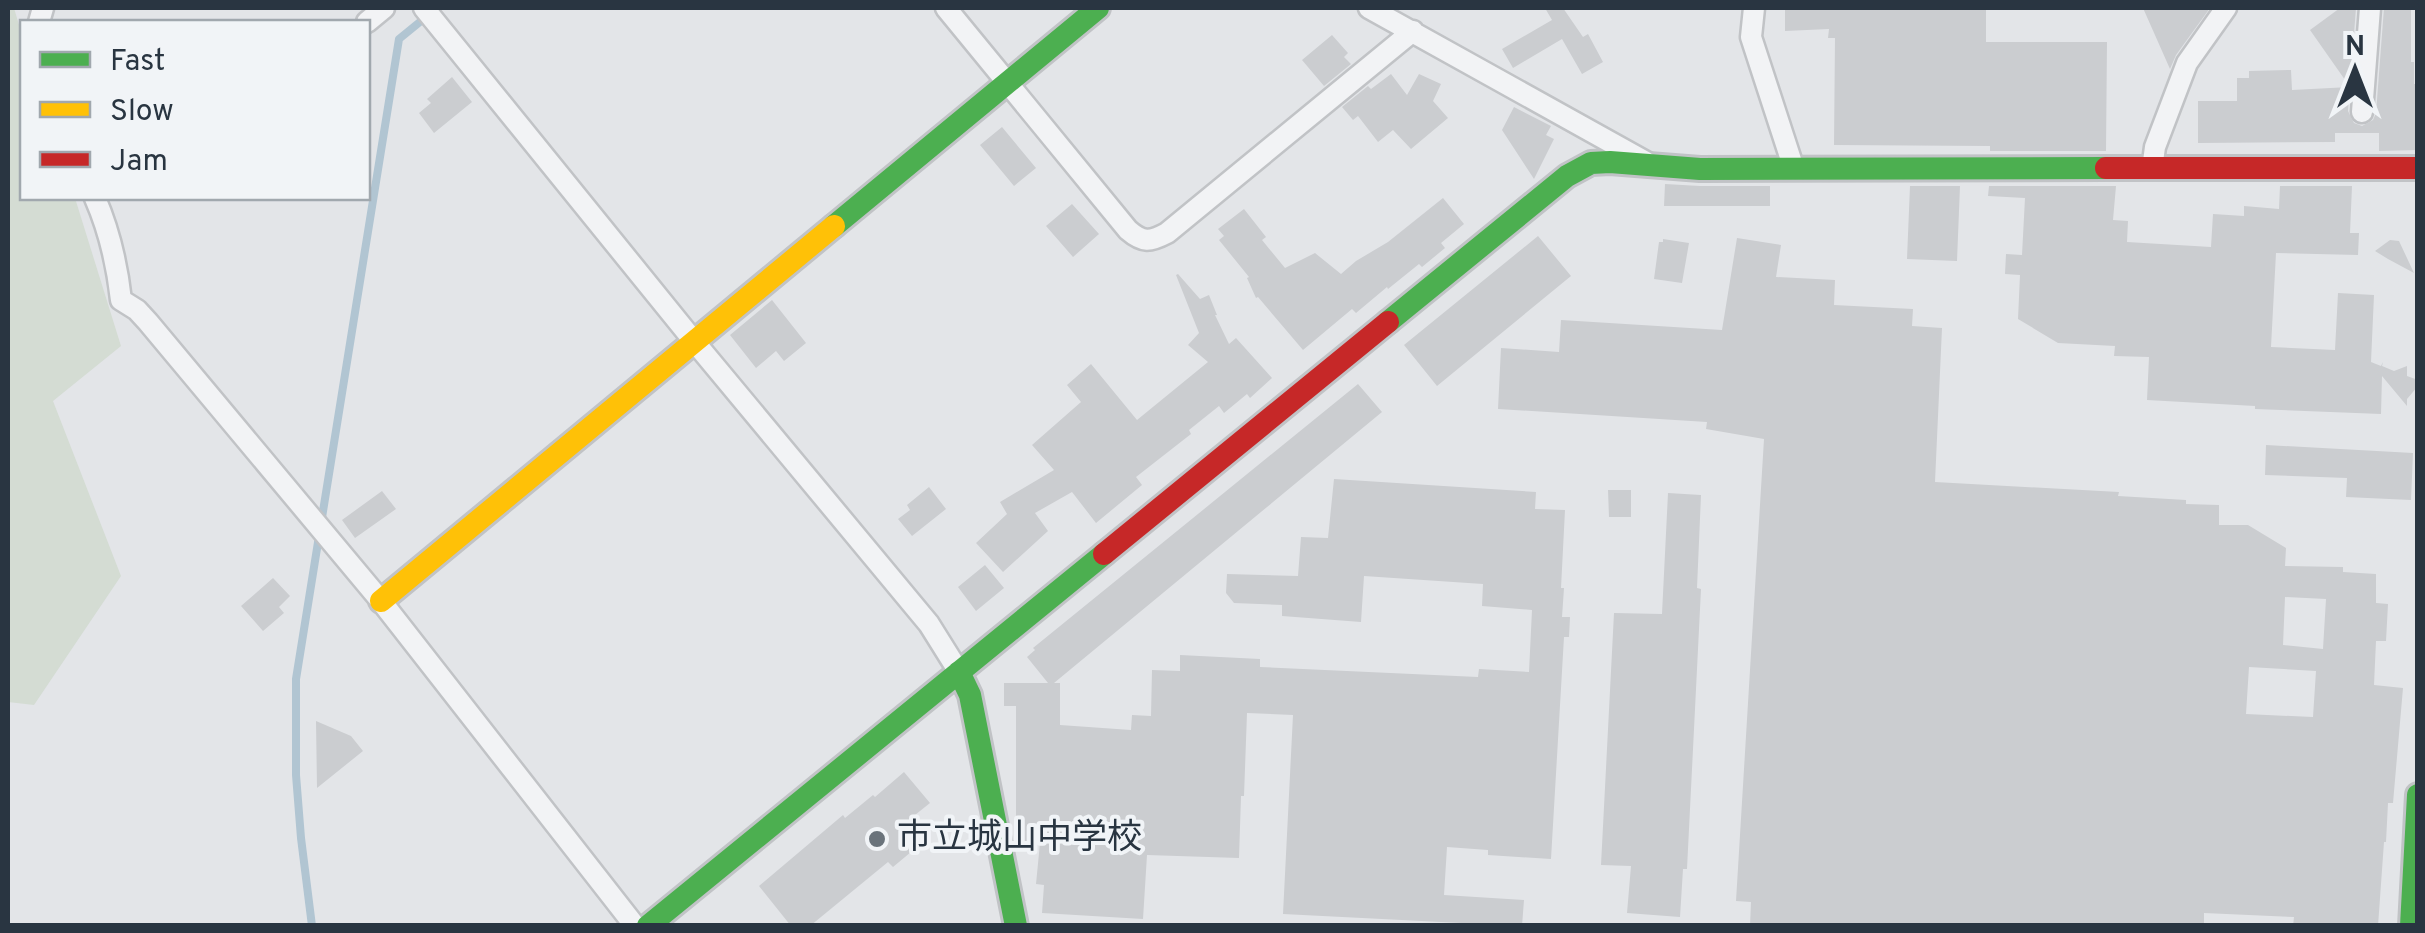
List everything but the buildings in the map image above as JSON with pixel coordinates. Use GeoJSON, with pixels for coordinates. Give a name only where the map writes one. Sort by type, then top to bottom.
{"type":"FeatureCollection","features":[{"type":"Feature","properties":{"kind":"street"},"geometry":{"type":"LineString","coordinates":[[424,8],[929,624],[970,696],[1016,926]]}},
{"type":"Feature","properties":{"kind":"street"},"geometry":{"type":"LineString","coordinates":[[946,8],[1128,230],[1138,238],[1155,239],[1413,31]]}},
{"type":"Feature","properties":{"kind":"street"},"geometry":{"type":"LineString","coordinates":[[381,601],[1098,8]]}},
{"type":"Feature","properties":{"kind":"street"},"geometry":{"type":"LineString","coordinates":[[1370,8],[1648,164]]}},
{"type":"Feature","properties":{"kind":"street"},"geometry":{"type":"LineString","coordinates":[[1754,8],[1751,37],[1794,169]]}},
{"type":"Feature","properties":{"kind":"street"},"geometry":{"type":"LineString","coordinates":[[2152,169],[2155,147],[2187,63],[2226,8]]}},
{"type":"Feature","properties":{"kind":"street"},"geometry":{"type":"LineString","coordinates":[[2362,112],[2370,8]]}},
{"type":"Feature","properties":{"kind":"street"},"geometry":{"type":"LineString","coordinates":[[648,926],[1566,176],[1591,164],[1700,169],[2418,168]]}},
{"type":"Feature","properties":{"kind":"street"},"geometry":{"type":"LineString","coordinates":[[95,200],[118,270],[121,300],[148,322],[381,601],[635,926]]}},
{"type":"Feature","properties":{"kind":"street"},"geometry":{"type":"LineString","coordinates":[[2410,926],[2418,795]]}},
{"type":"Feature","properties":{"kind":"shaded area"},"geometry":{"type":"Polygon","coordinates":[[[8,8],[14,8],[20,28],[20,200],[76,200],[121,346],[53,401],[121,576],[34,705],[8,702],[8,8]]]}},
{"type":"Feature","properties":{"kind":"waterway"},"geometry":{"type":"LineString","coordinates":[[312,926],[296,775],[296,679],[399,39],[437,8]]}},
{"type":"Feature","properties":{"kind":"traffic: fast"},"geometry":{"type":"LineString","coordinates":[[834,226],[1098,8]]}},
{"type":"Feature","properties":{"kind":"traffic: fast"},"geometry":{"type":"LineString","coordinates":[[1388,322],[1567,176],[1591,163],[1700,169],[2106,168]]}},
{"type":"Feature","properties":{"kind":"traffic: fast"},"geometry":{"type":"LineString","coordinates":[[648,926],[1104,554]]}},
{"type":"Feature","properties":{"kind":"traffic: fast"},"geometry":{"type":"LineString","coordinates":[[959,672],[970,695],[1016,926]]}},
{"type":"Feature","properties":{"kind":"traffic: fast"},"geometry":{"type":"LineString","coordinates":[[2411,926],[2418,795]]}},
{"type":"Feature","properties":{"kind":"traffic: slow"},"geometry":{"type":"LineString","coordinates":[[381,601],[834,226]]}},
{"type":"Feature","properties":{"kind":"traffic: jam"},"geometry":{"type":"LineString","coordinates":[[2106,168],[2418,168]]}},
{"type":"Feature","properties":{"kind":"traffic: jam"},"geometry":{"type":"LineString","coordinates":[[1104,554],[1388,322]]}},
{"type":"Feature","properties":{"kind":"place","name":"市立城山中学校"},"geometry":{"type":"Point","coordinates":[877,839]}}]}
